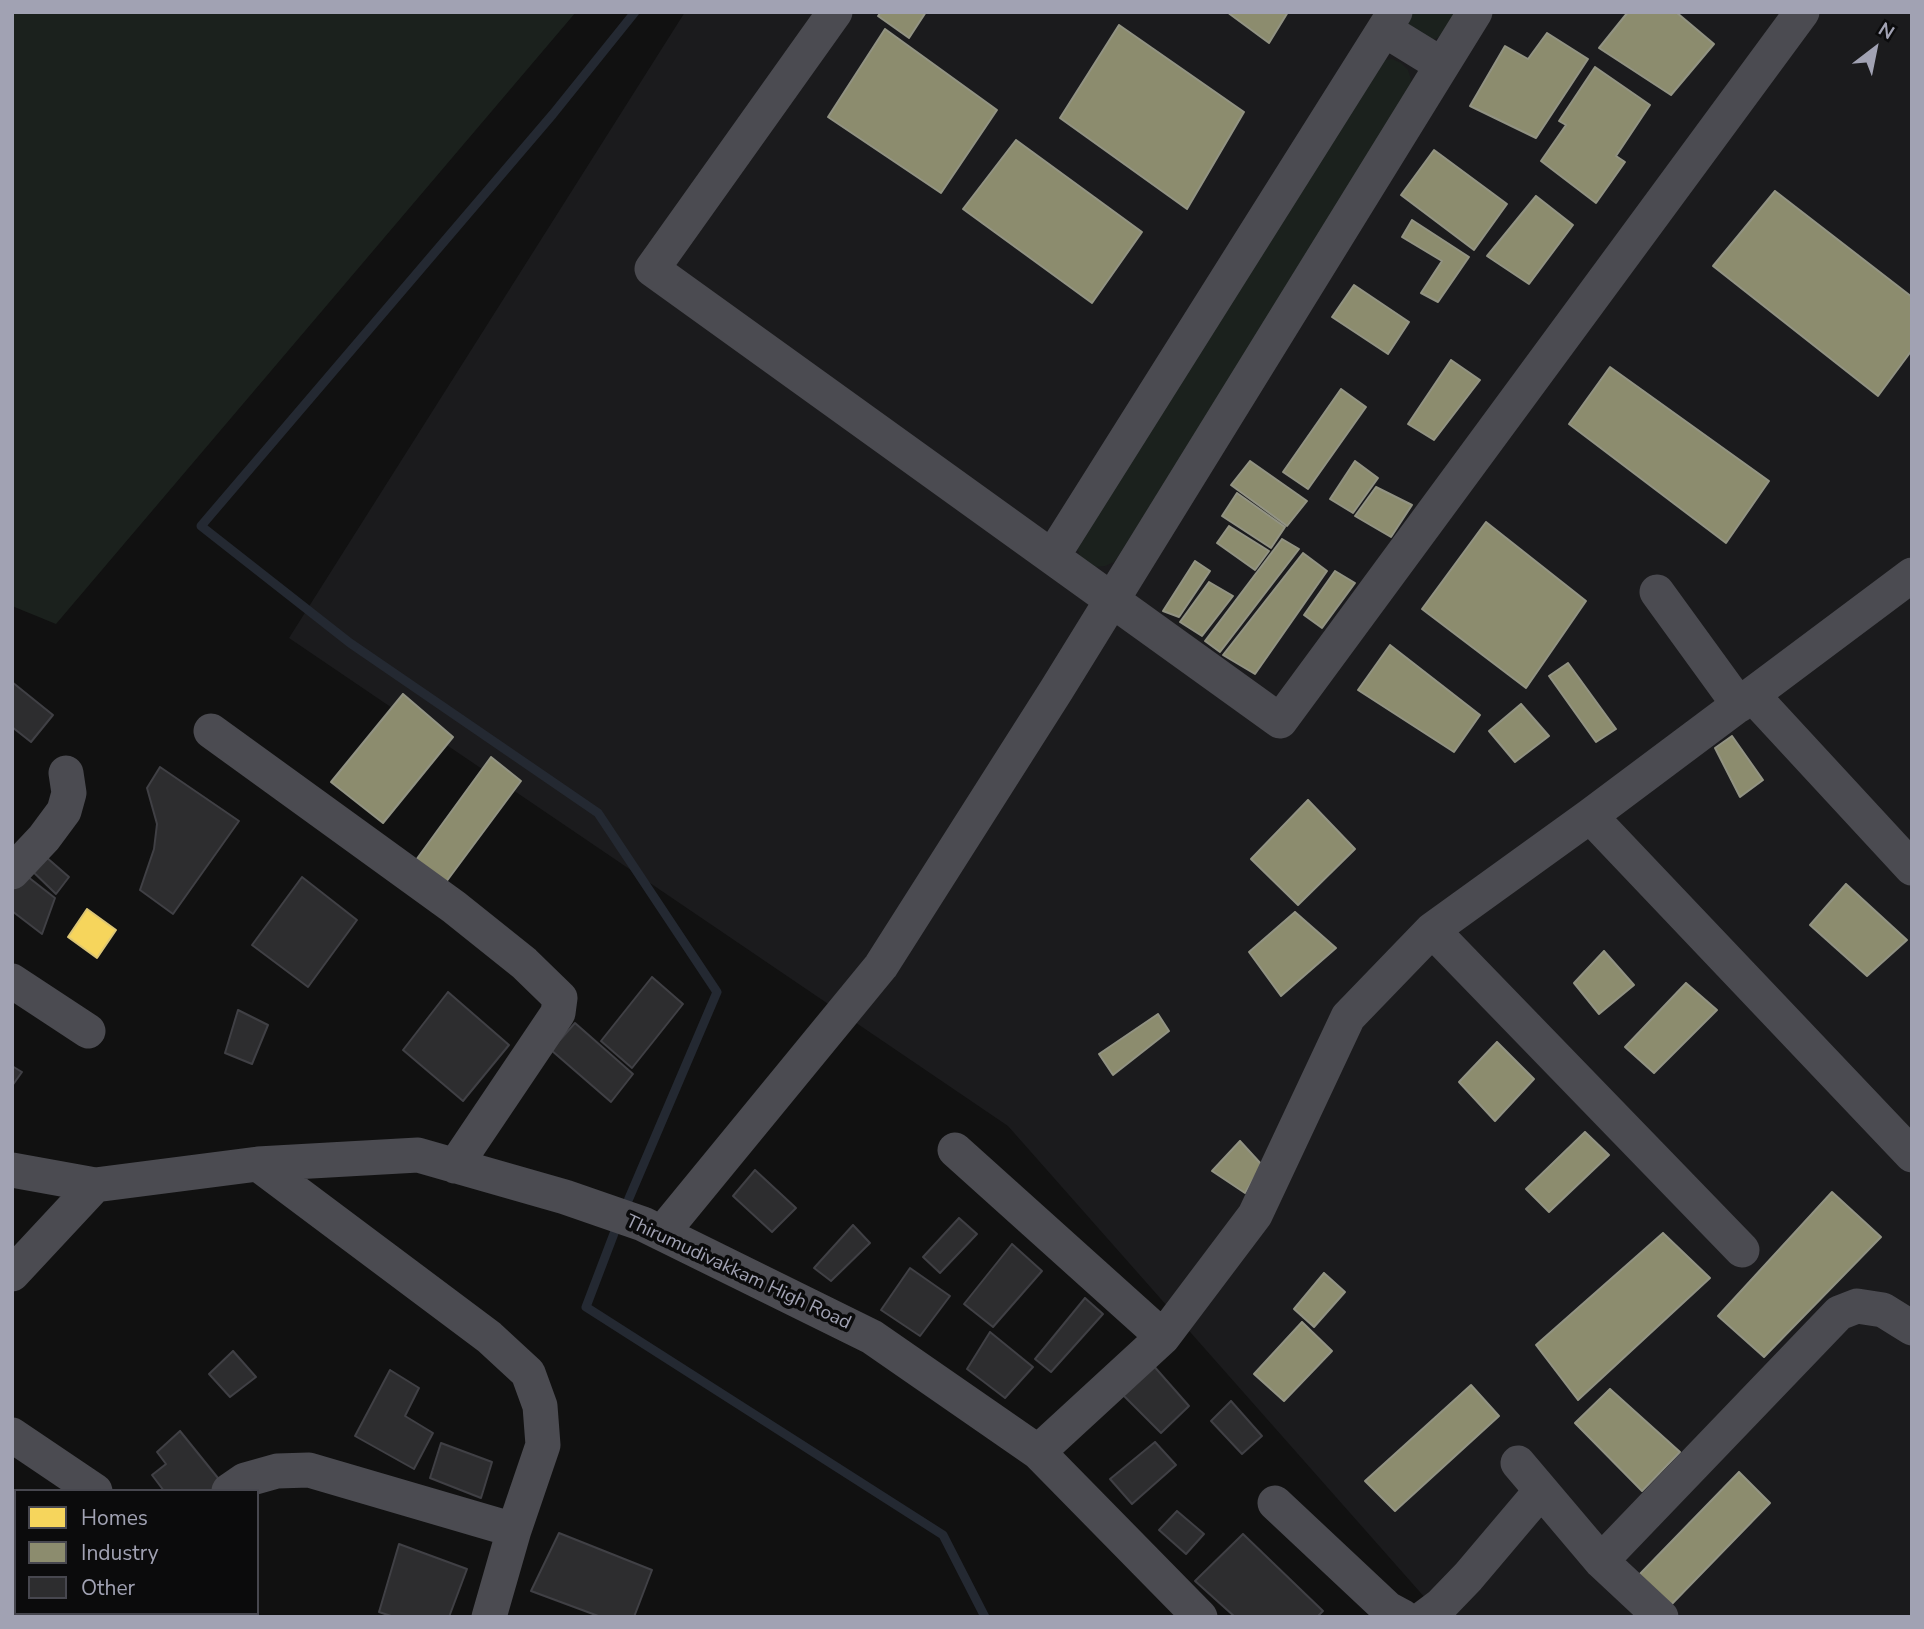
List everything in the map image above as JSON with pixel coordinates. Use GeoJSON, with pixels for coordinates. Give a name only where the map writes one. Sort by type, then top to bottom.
{"type":"FeatureCollection","features":[{"type":"Feature","properties":{"kind":"street"},"geometry":{"type":"LineString","coordinates":[[835,12],[652,269],[1280,721],[1802,12]]}},
{"type":"Feature","properties":{"kind":"street"},"geometry":{"type":"LineString","coordinates":[[652,1229],[881,966],[1057,689],[1475,12]]}},
{"type":"Feature","properties":{"kind":"street"},"geometry":{"type":"LineString","coordinates":[[1052,557],[1390,21],[1442,65]]}},
{"type":"Feature","properties":{"kind":"street"},"geometry":{"type":"LineString","coordinates":[[1038,1452],[1163,1336],[1255,1215],[1348,1017],[1432,930],[1908,584]]}},
{"type":"Feature","properties":{"kind":"street"},"geometry":{"type":"LineString","coordinates":[[1657,592],[1746,700],[1912,868]]}},
{"type":"Feature","properties":{"kind":"street"},"geometry":{"type":"LineString","coordinates":[[211,731],[454,907],[524,963],[560,998],[558,1013],[456,1166]]}},
{"type":"Feature","properties":{"kind":"street"},"geometry":{"type":"LineString","coordinates":[[12,872],[44,838],[64,811],[69,793],[66,773]]}},
{"type":"Feature","properties":{"kind":"street"},"geometry":{"type":"LineString","coordinates":[[1590,816],[1912,1155]]}},
{"type":"Feature","properties":{"kind":"street"},"geometry":{"type":"LineString","coordinates":[[1432,930],[1742,1250]]}},
{"type":"Feature","properties":{"kind":"street"},"geometry":{"type":"LineString","coordinates":[[12,981],[88,1031]]}},
{"type":"Feature","properties":{"kind":"street"},"geometry":{"type":"LineString","coordinates":[[955,1150],[1163,1336]]}},
{"type":"Feature","properties":{"kind":"street","name":"Thirumudivakkam High Road"},"geometry":{"type":"LineString","coordinates":[[12,1170],[95,1185],[258,1164],[418,1154],[565,1197],[652,1229],[872,1337],[1038,1452],[1200,1617]]}},
{"type":"Feature","properties":{"kind":"street"},"geometry":{"type":"LineString","coordinates":[[258,1164],[489,1337],[528,1373],[540,1406],[543,1445],[514,1530],[489,1617]]}},
{"type":"Feature","properties":{"kind":"street"},"geometry":{"type":"LineString","coordinates":[[12,1274],[95,1185]]}},
{"type":"Feature","properties":{"kind":"street"},"geometry":{"type":"LineString","coordinates":[[1601,1561],[1839,1313],[1857,1306],[1883,1310],[1912,1328]]}},
{"type":"Feature","properties":{"kind":"street"},"geometry":{"type":"LineString","coordinates":[[12,1435],[92,1489]]}},
{"type":"Feature","properties":{"kind":"street"},"geometry":{"type":"LineString","coordinates":[[1518,1463],[1601,1561],[1661,1617]]}},
{"type":"Feature","properties":{"kind":"street"},"geometry":{"type":"LineString","coordinates":[[232,1489],[245,1480],[277,1471],[309,1470],[514,1530]]}},
{"type":"Feature","properties":{"kind":"street"},"geometry":{"type":"LineString","coordinates":[[1425,1617],[1441,1605],[1468,1577],[1540,1492]]}},
{"type":"Feature","properties":{"kind":"street"},"geometry":{"type":"LineString","coordinates":[[1275,1503],[1388,1609],[1403,1617]]}},
{"type":"Feature","properties":{"kind":"shaded area"},"geometry":{"type":"Polygon","coordinates":[[[12,12],[576,12],[56,624],[12,606],[12,12]]]}},
{"type":"Feature","properties":{"kind":"shaded area"},"geometry":{"type":"Polygon","coordinates":[[[685,12],[1912,12],[1912,1617],[1442,1617],[1008,1126],[289,638],[685,12]]]}},
{"type":"Feature","properties":{"kind":"shaded area"},"geometry":{"type":"Polygon","coordinates":[[[1408,12],[1458,12],[1443,35],[1425,40],[1410,29],[1408,12]]]}},
{"type":"Feature","properties":{"kind":"shaded area"},"geometry":{"type":"Polygon","coordinates":[[[1392,59],[1408,70],[1410,89],[1121,552],[1114,562],[1105,566],[1096,567],[1087,563],[1080,556],[1077,547],[1383,60],[1392,59]]]}},
{"type":"Feature","properties":{"kind":"building: Homes"},"geometry":{"type":"Polygon","coordinates":[[[87,909],[116,930],[97,958],[68,937],[87,909]]]}},
{"type":"Feature","properties":{"kind":"building: Industry"},"geometry":{"type":"Polygon","coordinates":[[[881,12],[926,12],[909,38],[878,16],[881,12]]]}},
{"type":"Feature","properties":{"kind":"building: Industry"},"geometry":{"type":"Polygon","coordinates":[[[1227,12],[1288,12],[1269,43],[1227,12]]]}},
{"type":"Feature","properties":{"kind":"building: Industry"},"geometry":{"type":"Polygon","coordinates":[[[1628,12],[1676,12],[1714,44],[1671,95],[1599,48],[1628,12]]]}},
{"type":"Feature","properties":{"kind":"building: Industry"},"geometry":{"type":"Polygon","coordinates":[[[1119,25],[1244,112],[1187,209],[1060,118],[1119,25]]]}},
{"type":"Feature","properties":{"kind":"building: Industry"},"geometry":{"type":"Polygon","coordinates":[[[885,29],[997,110],[941,193],[828,117],[885,29]]]}},
{"type":"Feature","properties":{"kind":"building: Industry"},"geometry":{"type":"Polygon","coordinates":[[[1547,33],[1588,59],[1536,138],[1470,106],[1505,46],[1528,59],[1547,33]]]}},
{"type":"Feature","properties":{"kind":"building: Industry"},"geometry":{"type":"Polygon","coordinates":[[[1595,67],[1650,105],[1616,156],[1625,162],[1596,203],[1541,161],[1566,125],[1559,121],[1595,67]]]}},
{"type":"Feature","properties":{"kind":"building: Industry"},"geometry":{"type":"Polygon","coordinates":[[[1016,140],[1142,232],[1092,303],[963,209],[1016,140]]]}},
{"type":"Feature","properties":{"kind":"building: Industry"},"geometry":{"type":"Polygon","coordinates":[[[1434,150],[1507,204],[1474,250],[1401,195],[1434,150]]]}},
{"type":"Feature","properties":{"kind":"building: Industry"},"geometry":{"type":"Polygon","coordinates":[[[1775,191],[1912,297],[1912,350],[1878,396],[1713,266],[1775,191]]]}},
{"type":"Feature","properties":{"kind":"building: Industry"},"geometry":{"type":"Polygon","coordinates":[[[1536,196],[1573,225],[1529,284],[1487,256],[1536,196]]]}},
{"type":"Feature","properties":{"kind":"building: Industry"},"geometry":{"type":"Polygon","coordinates":[[[1412,220],[1469,257],[1438,302],[1421,293],[1442,261],[1402,237],[1412,220]]]}},
{"type":"Feature","properties":{"kind":"building: Industry"},"geometry":{"type":"Polygon","coordinates":[[[1354,285],[1409,322],[1388,354],[1332,317],[1354,285]]]}},
{"type":"Feature","properties":{"kind":"building: Industry"},"geometry":{"type":"Polygon","coordinates":[[[1451,360],[1480,380],[1434,440],[1408,424],[1451,360]]]}},
{"type":"Feature","properties":{"kind":"building: Industry"},"geometry":{"type":"Polygon","coordinates":[[[1610,367],[1769,481],[1726,543],[1569,424],[1610,367]]]}},
{"type":"Feature","properties":{"kind":"building: Industry"},"geometry":{"type":"Polygon","coordinates":[[[1341,389],[1366,407],[1308,489],[1283,472],[1341,389]]]}},
{"type":"Feature","properties":{"kind":"building: Industry"},"geometry":{"type":"Polygon","coordinates":[[[1250,461],[1307,501],[1287,526],[1231,485],[1250,461]]]}},
{"type":"Feature","properties":{"kind":"building: Industry"},"geometry":{"type":"Polygon","coordinates":[[[1355,461],[1378,478],[1353,513],[1330,499],[1355,461]]]}},
{"type":"Feature","properties":{"kind":"building: Industry"},"geometry":{"type":"Polygon","coordinates":[[[1376,487],[1412,505],[1391,537],[1355,516],[1376,487]]]}},
{"type":"Feature","properties":{"kind":"building: Industry"},"geometry":{"type":"Polygon","coordinates":[[[1237,493],[1285,527],[1271,548],[1222,516],[1237,493]]]}},
{"type":"Feature","properties":{"kind":"building: Industry"},"geometry":{"type":"Polygon","coordinates":[[[1486,522],[1586,601],[1526,688],[1422,609],[1486,522]]]}},
{"type":"Feature","properties":{"kind":"building: Industry"},"geometry":{"type":"Polygon","coordinates":[[[1229,526],[1269,551],[1255,570],[1217,543],[1229,526]]]}},
{"type":"Feature","properties":{"kind":"building: Industry"},"geometry":{"type":"Polygon","coordinates":[[[1282,539],[1299,549],[1220,652],[1205,641],[1282,539]]]}},
{"type":"Feature","properties":{"kind":"building: Industry"},"geometry":{"type":"Polygon","coordinates":[[[1303,553],[1327,571],[1255,674],[1223,655],[1303,553]]]}},
{"type":"Feature","properties":{"kind":"building: Industry"},"geometry":{"type":"Polygon","coordinates":[[[1195,561],[1210,571],[1179,617],[1163,611],[1195,561]]]}},
{"type":"Feature","properties":{"kind":"building: Industry"},"geometry":{"type":"Polygon","coordinates":[[[1335,571],[1355,583],[1322,628],[1304,615],[1335,571]]]}},
{"type":"Feature","properties":{"kind":"building: Industry"},"geometry":{"type":"Polygon","coordinates":[[[1209,582],[1233,596],[1202,636],[1180,622],[1209,582]]]}},
{"type":"Feature","properties":{"kind":"building: Industry"},"geometry":{"type":"Polygon","coordinates":[[[1390,645],[1480,715],[1454,752],[1358,690],[1390,645]]]}},
{"type":"Feature","properties":{"kind":"building: Industry"},"geometry":{"type":"Polygon","coordinates":[[[1568,663],[1616,729],[1596,742],[1549,676],[1568,663]]]}},
{"type":"Feature","properties":{"kind":"building: Industry"},"geometry":{"type":"Polygon","coordinates":[[[403,694],[453,737],[383,823],[331,782],[403,694]]]}},
{"type":"Feature","properties":{"kind":"building: Industry"},"geometry":{"type":"Polygon","coordinates":[[[1521,704],[1549,736],[1515,762],[1489,731],[1521,704]]]}},
{"type":"Feature","properties":{"kind":"building: Industry"},"geometry":{"type":"Polygon","coordinates":[[[1732,736],[1763,780],[1740,797],[1715,748],[1732,736]]]}},
{"type":"Feature","properties":{"kind":"building: Industry"},"geometry":{"type":"Polygon","coordinates":[[[491,757],[521,781],[446,882],[416,860],[491,757]]]}},
{"type":"Feature","properties":{"kind":"building: Industry"},"geometry":{"type":"Polygon","coordinates":[[[1308,800],[1355,849],[1298,905],[1251,859],[1308,800]]]}},
{"type":"Feature","properties":{"kind":"building: Industry"},"geometry":{"type":"Polygon","coordinates":[[[1846,884],[1907,940],[1867,976],[1810,925],[1846,884]]]}},
{"type":"Feature","properties":{"kind":"building: Industry"},"geometry":{"type":"Polygon","coordinates":[[[1295,912],[1336,948],[1281,996],[1249,952],[1295,912]]]}},
{"type":"Feature","properties":{"kind":"building: Industry"},"geometry":{"type":"Polygon","coordinates":[[[1604,951],[1634,985],[1599,1014],[1574,983],[1604,951]]]}},
{"type":"Feature","properties":{"kind":"building: Industry"},"geometry":{"type":"Polygon","coordinates":[[[1686,983],[1717,1010],[1654,1073],[1625,1047],[1686,983]]]}},
{"type":"Feature","properties":{"kind":"building: Industry"},"geometry":{"type":"Polygon","coordinates":[[[1158,1014],[1169,1031],[1113,1075],[1099,1054],[1158,1014]]]}},
{"type":"Feature","properties":{"kind":"building: Industry"},"geometry":{"type":"Polygon","coordinates":[[[1497,1042],[1534,1079],[1495,1121],[1459,1082],[1497,1042]]]}},
{"type":"Feature","properties":{"kind":"building: Industry"},"geometry":{"type":"Polygon","coordinates":[[[1585,1132],[1609,1155],[1549,1212],[1526,1189],[1585,1132]]]}},
{"type":"Feature","properties":{"kind":"building: Industry"},"geometry":{"type":"Polygon","coordinates":[[[1240,1141],[1262,1165],[1245,1193],[1212,1171],[1240,1141]]]}},
{"type":"Feature","properties":{"kind":"building: Industry"},"geometry":{"type":"Polygon","coordinates":[[[1832,1192],[1881,1237],[1764,1357],[1718,1316],[1832,1192]]]}},
{"type":"Feature","properties":{"kind":"building: Industry"},"geometry":{"type":"Polygon","coordinates":[[[1663,1233],[1710,1278],[1578,1400],[1536,1345],[1663,1233]]]}},
{"type":"Feature","properties":{"kind":"building: Industry"},"geometry":{"type":"Polygon","coordinates":[[[1324,1273],[1345,1292],[1314,1327],[1294,1309],[1324,1273]]]}},
{"type":"Feature","properties":{"kind":"building: Industry"},"geometry":{"type":"Polygon","coordinates":[[[1302,1322],[1332,1351],[1284,1401],[1254,1374],[1302,1322]]]}},
{"type":"Feature","properties":{"kind":"building: Industry"},"geometry":{"type":"Polygon","coordinates":[[[1471,1385],[1499,1416],[1395,1511],[1365,1481],[1471,1385]]]}},
{"type":"Feature","properties":{"kind":"building: Industry"},"geometry":{"type":"Polygon","coordinates":[[[1610,1389],[1680,1452],[1642,1491],[1575,1423],[1610,1389]]]}},
{"type":"Feature","properties":{"kind":"building: Industry"},"geometry":{"type":"Polygon","coordinates":[[[1739,1472],[1770,1503],[1667,1609],[1636,1578],[1739,1472]]]}},
{"type":"Feature","properties":{"kind":"building: Other"},"geometry":{"type":"Polygon","coordinates":[[[12,682],[53,715],[31,742],[12,727],[12,682]]]}},
{"type":"Feature","properties":{"kind":"building: Other"},"geometry":{"type":"Polygon","coordinates":[[[160,767],[239,821],[173,914],[140,890],[154,849],[157,824],[147,788],[160,767]]]}},
{"type":"Feature","properties":{"kind":"building: Other"},"geometry":{"type":"Polygon","coordinates":[[[38,850],[69,877],[56,894],[27,866],[38,850]]]}},
{"type":"Feature","properties":{"kind":"building: Other"},"geometry":{"type":"Polygon","coordinates":[[[23,873],[55,898],[42,934],[12,911],[12,886],[23,873]]]}},
{"type":"Feature","properties":{"kind":"building: Other"},"geometry":{"type":"Polygon","coordinates":[[[302,877],[357,920],[308,987],[252,945],[302,877]]]}},
{"type":"Feature","properties":{"kind":"building: Other"},"geometry":{"type":"Polygon","coordinates":[[[652,977],[683,1004],[632,1068],[601,1041],[652,977]]]}},
{"type":"Feature","properties":{"kind":"building: Other"},"geometry":{"type":"Polygon","coordinates":[[[448,992],[509,1045],[463,1101],[403,1050],[448,992]]]}},
{"type":"Feature","properties":{"kind":"building: Other"},"geometry":{"type":"Polygon","coordinates":[[[238,1010],[268,1025],[252,1064],[225,1053],[238,1010]]]}},
{"type":"Feature","properties":{"kind":"building: Other"},"geometry":{"type":"Polygon","coordinates":[[[575,1023],[633,1074],[611,1102],[551,1050],[575,1023]]]}},
{"type":"Feature","properties":{"kind":"building: Other"},"geometry":{"type":"Polygon","coordinates":[[[12,1066],[22,1072],[12,1086],[12,1066]]]}},
{"type":"Feature","properties":{"kind":"building: Other"},"geometry":{"type":"Polygon","coordinates":[[[755,1170],[796,1208],[772,1232],[733,1196],[755,1170]]]}},
{"type":"Feature","properties":{"kind":"building: Other"},"geometry":{"type":"Polygon","coordinates":[[[959,1218],[977,1234],[940,1273],[923,1257],[959,1218]]]}},
{"type":"Feature","properties":{"kind":"building: Other"},"geometry":{"type":"Polygon","coordinates":[[[853,1225],[870,1243],[831,1281],[814,1268],[853,1225]]]}},
{"type":"Feature","properties":{"kind":"building: Other"},"geometry":{"type":"Polygon","coordinates":[[[1012,1244],[1042,1271],[993,1327],[964,1304],[1012,1244]]]}},
{"type":"Feature","properties":{"kind":"building: Other"},"geometry":{"type":"Polygon","coordinates":[[[910,1268],[950,1296],[920,1336],[881,1310],[910,1268]]]}},
{"type":"Feature","properties":{"kind":"building: Other"},"geometry":{"type":"Polygon","coordinates":[[[1085,1298],[1103,1314],[1051,1372],[1035,1359],[1085,1298]]]}},
{"type":"Feature","properties":{"kind":"building: Other"},"geometry":{"type":"Polygon","coordinates":[[[990,1332],[1033,1367],[1005,1398],[967,1369],[990,1332]]]}},
{"type":"Feature","properties":{"kind":"building: Other"},"geometry":{"type":"Polygon","coordinates":[[[233,1351],[256,1377],[230,1397],[209,1374],[233,1351]]]}},
{"type":"Feature","properties":{"kind":"building: Other"},"geometry":{"type":"Polygon","coordinates":[[[1152,1364],[1189,1406],[1161,1433],[1123,1395],[1152,1364]]]}},
{"type":"Feature","properties":{"kind":"building: Other"},"geometry":{"type":"Polygon","coordinates":[[[390,1370],[419,1388],[405,1416],[433,1433],[414,1469],[355,1436],[390,1370]]]}},
{"type":"Feature","properties":{"kind":"building: Other"},"geometry":{"type":"Polygon","coordinates":[[[1231,1401],[1262,1436],[1242,1454],[1211,1421],[1231,1401]]]}},
{"type":"Feature","properties":{"kind":"building: Other"},"geometry":{"type":"Polygon","coordinates":[[[180,1431],[222,1483],[215,1489],[162,1489],[152,1475],[166,1464],[157,1452],[180,1431]]]}},
{"type":"Feature","properties":{"kind":"building: Other"},"geometry":{"type":"Polygon","coordinates":[[[1155,1442],[1176,1465],[1132,1504],[1110,1479],[1155,1442]]]}},
{"type":"Feature","properties":{"kind":"building: Other"},"geometry":{"type":"Polygon","coordinates":[[[441,1443],[492,1462],[481,1498],[430,1478],[441,1443]]]}},
{"type":"Feature","properties":{"kind":"building: Other"},"geometry":{"type":"Polygon","coordinates":[[[1177,1511],[1204,1534],[1186,1554],[1159,1530],[1177,1511]]]}},
{"type":"Feature","properties":{"kind":"building: Other"},"geometry":{"type":"Polygon","coordinates":[[[14,1532],[14,1572],[12,1571],[14,1532]]]}},
{"type":"Feature","properties":{"kind":"building: Other"},"geometry":{"type":"Polygon","coordinates":[[[559,1533],[652,1570],[634,1617],[601,1617],[531,1591],[559,1533]]]}},
{"type":"Feature","properties":{"kind":"building: Other"},"geometry":{"type":"Polygon","coordinates":[[[1243,1534],[1323,1611],[1317,1617],[1235,1617],[1195,1581],[1243,1534]]]}},
{"type":"Feature","properties":{"kind":"building: Other"},"geometry":{"type":"Polygon","coordinates":[[[399,1544],[467,1569],[449,1617],[394,1617],[379,1612],[399,1544]]]}},
{"type":"Feature","properties":{"kind":"building: Other"},"geometry":{"type":"Polygon","coordinates":[[[155,1615],[156,1617],[127,1617],[155,1615]]]}},
{"type":"Feature","properties":{"kind":"waterway"},"geometry":{"type":"LineString","coordinates":[[624,1210],[717,992],[598,813],[350,643],[201,526],[553,114],[635,12]]}},
{"type":"Feature","properties":{"kind":"waterway"},"geometry":{"type":"LineString","coordinates":[[618,1223],[586,1307],[943,1535],[985,1617]]}}]}
